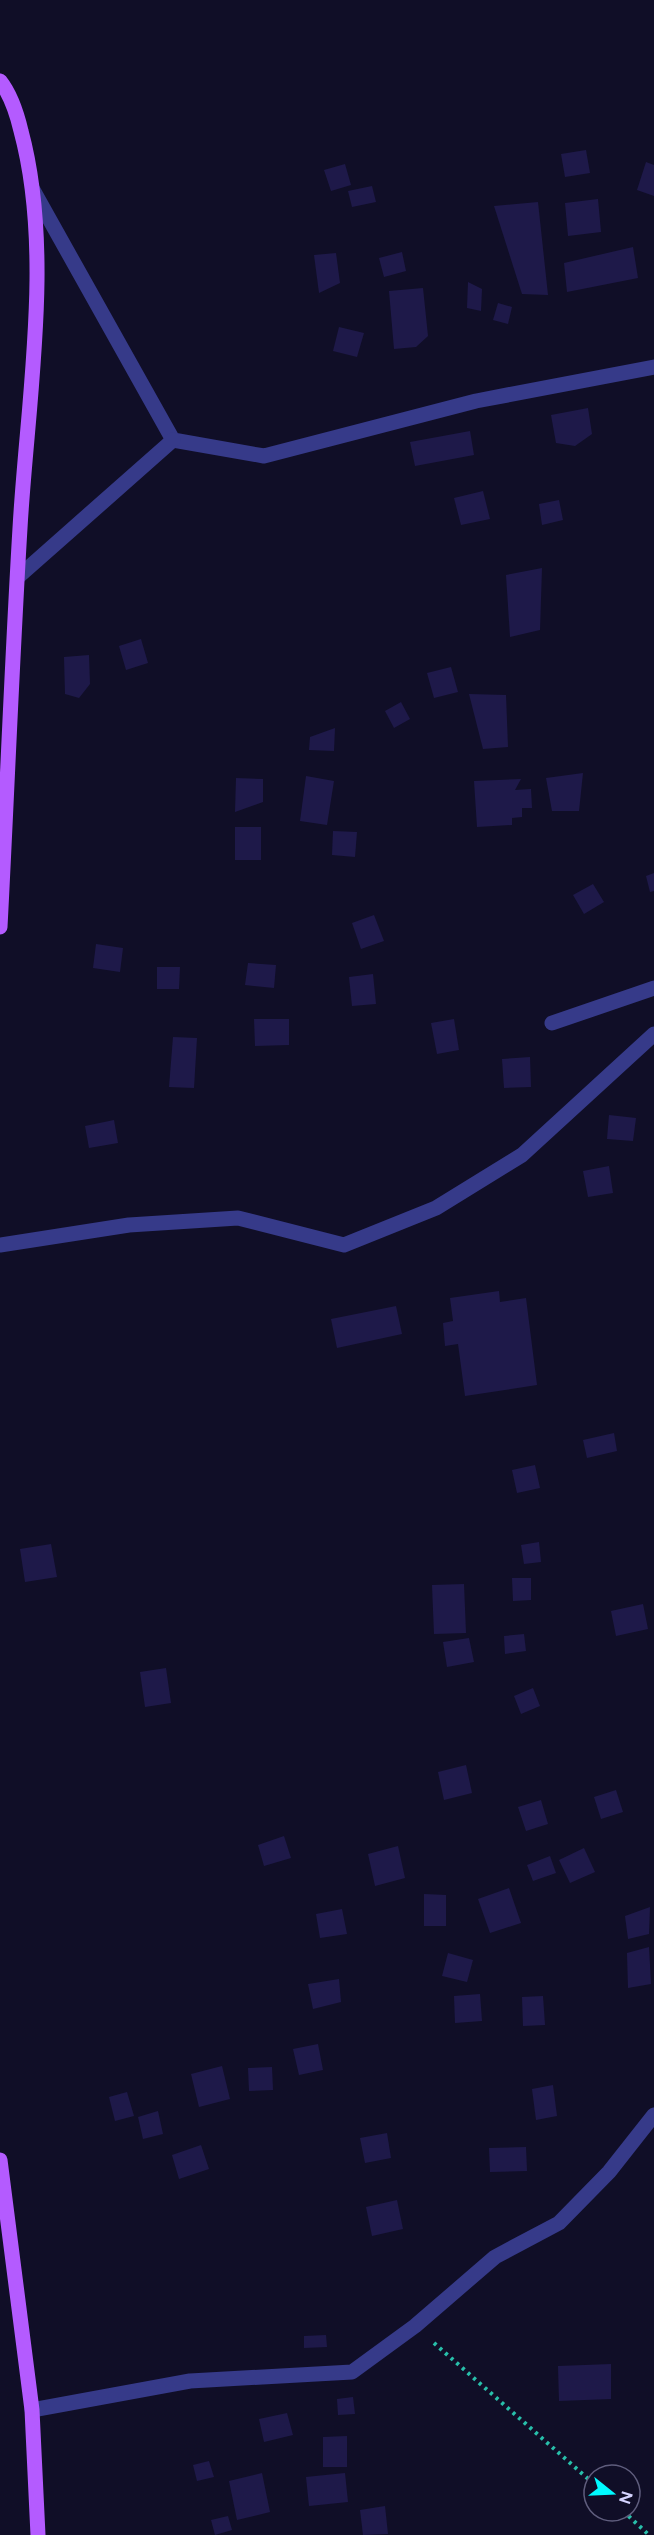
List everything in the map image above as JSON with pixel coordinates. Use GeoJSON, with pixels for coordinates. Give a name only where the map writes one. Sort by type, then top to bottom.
{"type":"FeatureCollection","features":[{"type":"Feature","properties":{"kind":"main road"},"geometry":{"type":"LineString","coordinates":[[0,81],[17,116],[28,156],[33,190],[37,291],[20,527],[0,927]]}},
{"type":"Feature","properties":{"kind":"main road"},"geometry":{"type":"LineString","coordinates":[[0,2160],[32,2410],[38,2535]]}},
{"type":"Feature","properties":{"kind":"street"},"geometry":{"type":"LineString","coordinates":[[33,190],[173,440]]}},
{"type":"Feature","properties":{"kind":"street"},"geometry":{"type":"LineString","coordinates":[[173,440],[264,456],[476,401],[654,367]]}},
{"type":"Feature","properties":{"kind":"street"},"geometry":{"type":"LineString","coordinates":[[18,577],[173,440]]}},
{"type":"Feature","properties":{"kind":"street"},"geometry":{"type":"LineString","coordinates":[[552,1023],[654,988]]}},
{"type":"Feature","properties":{"kind":"street"},"geometry":{"type":"LineString","coordinates":[[0,1245],[129,1225],[238,1218],[344,1245],[436,1208],[522,1155],[654,1034]]}},
{"type":"Feature","properties":{"kind":"street"},"geometry":{"type":"LineString","coordinates":[[32,2410],[190,2382],[352,2372],[415,2326],[495,2257],[559,2223],[609,2172],[654,2115]]}},
{"type":"Feature","properties":{"kind":"path"},"geometry":{"type":"LineString","coordinates":[[415,2326],[582,2473]]}},
{"type":"Feature","properties":{"kind":"path"},"geometry":{"type":"LineString","coordinates":[[636,2523],[649,2535]]}},
{"type":"Feature","properties":{"kind":"building"},"geometry":{"type":"Polygon","coordinates":[[[586,150],[590,173],[565,177],[561,154],[586,150]]]}},
{"type":"Feature","properties":{"kind":"building"},"geometry":{"type":"Polygon","coordinates":[[[646,162],[654,165],[654,196],[637,190],[646,162]]]}},
{"type":"Feature","properties":{"kind":"building"},"geometry":{"type":"Polygon","coordinates":[[[345,164],[351,185],[331,191],[324,170],[345,164]]]}},
{"type":"Feature","properties":{"kind":"building"},"geometry":{"type":"Polygon","coordinates":[[[372,186],[376,202],[352,207],[348,191],[372,186]]]}},
{"type":"Feature","properties":{"kind":"building"},"geometry":{"type":"Polygon","coordinates":[[[598,199],[601,232],[568,236],[565,203],[598,199]]]}},
{"type":"Feature","properties":{"kind":"building"},"geometry":{"type":"Polygon","coordinates":[[[538,202],[548,295],[522,294],[494,206],[538,202]]]}},
{"type":"Feature","properties":{"kind":"building"},"geometry":{"type":"Polygon","coordinates":[[[633,247],[638,278],[567,292],[564,263],[633,247]]]}},
{"type":"Feature","properties":{"kind":"building"},"geometry":{"type":"Polygon","coordinates":[[[402,252],[406,271],[384,277],[379,258],[402,252]]]}},
{"type":"Feature","properties":{"kind":"building"},"geometry":{"type":"Polygon","coordinates":[[[336,253],[340,283],[319,293],[314,255],[336,253]]]}},
{"type":"Feature","properties":{"kind":"building"},"geometry":{"type":"Polygon","coordinates":[[[468,282],[482,289],[481,311],[467,308],[468,282]]]}},
{"type":"Feature","properties":{"kind":"building"},"geometry":{"type":"Polygon","coordinates":[[[423,288],[428,336],[416,347],[394,349],[389,291],[423,288]]]}},
{"type":"Feature","properties":{"kind":"building"},"geometry":{"type":"Polygon","coordinates":[[[498,303],[512,307],[508,324],[493,320],[498,303]]]}},
{"type":"Feature","properties":{"kind":"building"},"geometry":{"type":"Polygon","coordinates":[[[339,327],[364,333],[357,357],[333,351],[339,327]]]}},
{"type":"Feature","properties":{"kind":"building"},"geometry":{"type":"Polygon","coordinates":[[[588,408],[592,434],[575,446],[556,443],[551,415],[588,408]]]}},
{"type":"Feature","properties":{"kind":"building"},"geometry":{"type":"Polygon","coordinates":[[[470,431],[474,455],[415,466],[410,442],[470,431]]]}},
{"type":"Feature","properties":{"kind":"building"},"geometry":{"type":"Polygon","coordinates":[[[483,491],[490,519],[461,525],[454,498],[483,491]]]}},
{"type":"Feature","properties":{"kind":"building"},"geometry":{"type":"Polygon","coordinates":[[[559,500],[563,520],[542,525],[539,504],[559,500]]]}},
{"type":"Feature","properties":{"kind":"building"},"geometry":{"type":"Polygon","coordinates":[[[542,568],[540,630],[510,637],[506,575],[542,568]]]}},
{"type":"Feature","properties":{"kind":"building"},"geometry":{"type":"Polygon","coordinates":[[[141,639],[148,663],[126,670],[119,646],[141,639]]]}},
{"type":"Feature","properties":{"kind":"building"},"geometry":{"type":"Polygon","coordinates":[[[89,655],[90,684],[79,698],[65,694],[64,657],[89,655]]]}},
{"type":"Feature","properties":{"kind":"building"},"geometry":{"type":"Polygon","coordinates":[[[451,667],[458,692],[434,698],[427,673],[451,667]]]}},
{"type":"Feature","properties":{"kind":"building"},"geometry":{"type":"Polygon","coordinates":[[[469,694],[506,695],[508,747],[483,749],[469,694]]]}},
{"type":"Feature","properties":{"kind":"building"},"geometry":{"type":"Polygon","coordinates":[[[401,702],[410,719],[394,728],[385,711],[401,702]]]}},
{"type":"Feature","properties":{"kind":"building"},"geometry":{"type":"Polygon","coordinates":[[[335,728],[334,751],[309,750],[310,737],[335,728]]]}},
{"type":"Feature","properties":{"kind":"building"},"geometry":{"type":"Polygon","coordinates":[[[583,773],[579,811],[552,811],[546,778],[583,773]]]}},
{"type":"Feature","properties":{"kind":"building"},"geometry":{"type":"Polygon","coordinates":[[[306,776],[334,781],[327,825],[300,821],[306,776]]]}},
{"type":"Feature","properties":{"kind":"building"},"geometry":{"type":"Polygon","coordinates":[[[236,778],[263,779],[263,802],[235,812],[236,778]]]}},
{"type":"Feature","properties":{"kind":"building"},"geometry":{"type":"Polygon","coordinates":[[[521,779],[515,790],[531,789],[532,808],[522,808],[522,817],[512,818],[512,825],[477,827],[474,781],[521,779]]]}},
{"type":"Feature","properties":{"kind":"building"},"geometry":{"type":"Polygon","coordinates":[[[235,827],[261,827],[261,860],[235,860],[235,827]]]}},
{"type":"Feature","properties":{"kind":"building"},"geometry":{"type":"Polygon","coordinates":[[[333,831],[357,832],[355,857],[332,855],[333,831]]]}},
{"type":"Feature","properties":{"kind":"building"},"geometry":{"type":"Polygon","coordinates":[[[654,873],[654,891],[650,892],[646,876],[654,873]]]}},
{"type":"Feature","properties":{"kind":"building"},"geometry":{"type":"Polygon","coordinates":[[[593,884],[604,902],[584,914],[573,895],[593,884]]]}},
{"type":"Feature","properties":{"kind":"building"},"geometry":{"type":"Polygon","coordinates":[[[374,915],[384,941],[361,949],[352,923],[374,915]]]}},
{"type":"Feature","properties":{"kind":"building"},"geometry":{"type":"Polygon","coordinates":[[[96,944],[123,948],[120,972],[93,968],[96,944]]]}},
{"type":"Feature","properties":{"kind":"building"},"geometry":{"type":"Polygon","coordinates":[[[248,963],[276,965],[274,988],[245,985],[248,963]]]}},
{"type":"Feature","properties":{"kind":"building"},"geometry":{"type":"Polygon","coordinates":[[[157,967],[180,967],[179,989],[157,989],[157,967]]]}},
{"type":"Feature","properties":{"kind":"building"},"geometry":{"type":"Polygon","coordinates":[[[373,974],[376,1004],[352,1006],[349,977],[373,974]]]}},
{"type":"Feature","properties":{"kind":"building"},"geometry":{"type":"Polygon","coordinates":[[[254,1019],[289,1019],[289,1045],[255,1046],[254,1019]]]}},
{"type":"Feature","properties":{"kind":"building"},"geometry":{"type":"Polygon","coordinates":[[[454,1019],[459,1050],[437,1054],[431,1023],[454,1019]]]}},
{"type":"Feature","properties":{"kind":"building"},"geometry":{"type":"Polygon","coordinates":[[[173,1037],[197,1038],[194,1088],[169,1087],[173,1037]]]}},
{"type":"Feature","properties":{"kind":"building"},"geometry":{"type":"Polygon","coordinates":[[[530,1057],[531,1087],[504,1088],[502,1059],[530,1057]]]}},
{"type":"Feature","properties":{"kind":"building"},"geometry":{"type":"Polygon","coordinates":[[[609,1115],[636,1118],[633,1141],[607,1139],[609,1115]]]}},
{"type":"Feature","properties":{"kind":"building"},"geometry":{"type":"Polygon","coordinates":[[[114,1120],[118,1143],[89,1148],[85,1126],[114,1120]]]}},
{"type":"Feature","properties":{"kind":"building"},"geometry":{"type":"Polygon","coordinates":[[[609,1166],[613,1193],[588,1197],[583,1171],[609,1166]]]}},
{"type":"Feature","properties":{"kind":"building"},"geometry":{"type":"Polygon","coordinates":[[[499,1291],[500,1302],[526,1298],[537,1385],[465,1396],[458,1344],[445,1346],[443,1323],[453,1321],[450,1298],[499,1291]]]}},
{"type":"Feature","properties":{"kind":"building"},"geometry":{"type":"Polygon","coordinates":[[[396,1306],[402,1334],[337,1348],[331,1319],[396,1306]]]}},
{"type":"Feature","properties":{"kind":"building"},"geometry":{"type":"Polygon","coordinates":[[[614,1433],[617,1451],[587,1458],[583,1440],[614,1433]]]}},
{"type":"Feature","properties":{"kind":"building"},"geometry":{"type":"Polygon","coordinates":[[[535,1465],[540,1488],[517,1493],[512,1470],[535,1465]]]}},
{"type":"Feature","properties":{"kind":"building"},"geometry":{"type":"Polygon","coordinates":[[[539,1542],[541,1562],[524,1564],[521,1545],[539,1542]]]}},
{"type":"Feature","properties":{"kind":"building"},"geometry":{"type":"Polygon","coordinates":[[[51,1544],[57,1577],[25,1582],[20,1549],[51,1544]]]}},
{"type":"Feature","properties":{"kind":"building"},"geometry":{"type":"Polygon","coordinates":[[[512,1578],[531,1578],[531,1600],[513,1601],[512,1578]]]}},
{"type":"Feature","properties":{"kind":"building"},"geometry":{"type":"Polygon","coordinates":[[[464,1584],[466,1633],[434,1634],[432,1585],[464,1584]]]}},
{"type":"Feature","properties":{"kind":"building"},"geometry":{"type":"Polygon","coordinates":[[[643,1604],[648,1629],[616,1636],[611,1611],[643,1604]]]}},
{"type":"Feature","properties":{"kind":"building"},"geometry":{"type":"Polygon","coordinates":[[[524,1634],[526,1651],[505,1654],[504,1636],[524,1634]]]}},
{"type":"Feature","properties":{"kind":"building"},"geometry":{"type":"Polygon","coordinates":[[[469,1638],[474,1662],[447,1667],[443,1642],[469,1638]]]}},
{"type":"Feature","properties":{"kind":"building"},"geometry":{"type":"Polygon","coordinates":[[[166,1668],[171,1703],[145,1707],[140,1672],[166,1668]]]}},
{"type":"Feature","properties":{"kind":"building"},"geometry":{"type":"Polygon","coordinates":[[[533,1688],[540,1706],[521,1714],[514,1696],[533,1688]]]}},
{"type":"Feature","properties":{"kind":"building"},"geometry":{"type":"Polygon","coordinates":[[[466,1765],[472,1793],[444,1800],[438,1772],[466,1765]]]}},
{"type":"Feature","properties":{"kind":"building"},"geometry":{"type":"Polygon","coordinates":[[[616,1790],[623,1812],[601,1819],[594,1797],[616,1790]]]}},
{"type":"Feature","properties":{"kind":"building"},"geometry":{"type":"Polygon","coordinates":[[[541,1800],[548,1824],[526,1831],[518,1807],[541,1800]]]}},
{"type":"Feature","properties":{"kind":"building"},"geometry":{"type":"Polygon","coordinates":[[[284,1836],[291,1858],[264,1866],[258,1845],[284,1836]]]}},
{"type":"Feature","properties":{"kind":"building"},"geometry":{"type":"Polygon","coordinates":[[[398,1846],[405,1878],[375,1886],[368,1854],[398,1846]]]}},
{"type":"Feature","properties":{"kind":"building"},"geometry":{"type":"Polygon","coordinates":[[[584,1848],[595,1872],[570,1883],[559,1860],[584,1848]]]}},
{"type":"Feature","properties":{"kind":"building"},"geometry":{"type":"Polygon","coordinates":[[[550,1856],[556,1873],[533,1881],[527,1865],[550,1856]]]}},
{"type":"Feature","properties":{"kind":"building"},"geometry":{"type":"Polygon","coordinates":[[[509,1888],[521,1923],[490,1933],[478,1899],[509,1888]]]}},
{"type":"Feature","properties":{"kind":"building"},"geometry":{"type":"Polygon","coordinates":[[[424,1894],[446,1895],[446,1926],[424,1926],[424,1894]]]}},
{"type":"Feature","properties":{"kind":"building"},"geometry":{"type":"Polygon","coordinates":[[[650,1907],[649,1934],[628,1939],[625,1916],[650,1907]]]}},
{"type":"Feature","properties":{"kind":"building"},"geometry":{"type":"Polygon","coordinates":[[[342,1909],[347,1934],[320,1938],[316,1914],[342,1909]]]}},
{"type":"Feature","properties":{"kind":"building"},"geometry":{"type":"Polygon","coordinates":[[[649,1947],[651,1984],[628,1988],[627,1953],[649,1947]]]}},
{"type":"Feature","properties":{"kind":"building"},"geometry":{"type":"Polygon","coordinates":[[[448,1953],[473,1960],[467,1982],[442,1976],[448,1953]]]}},
{"type":"Feature","properties":{"kind":"building"},"geometry":{"type":"Polygon","coordinates":[[[339,1979],[341,2002],[313,2009],[308,1984],[339,1979]]]}},
{"type":"Feature","properties":{"kind":"building"},"geometry":{"type":"Polygon","coordinates":[[[480,1994],[482,2021],[455,2023],[454,1996],[480,1994]]]}},
{"type":"Feature","properties":{"kind":"building"},"geometry":{"type":"Polygon","coordinates":[[[543,1996],[545,2025],[523,2026],[522,1997],[543,1996]]]}},
{"type":"Feature","properties":{"kind":"building"},"geometry":{"type":"Polygon","coordinates":[[[318,2044],[323,2070],[299,2075],[293,2049],[318,2044]]]}},
{"type":"Feature","properties":{"kind":"building"},"geometry":{"type":"Polygon","coordinates":[[[222,2066],[230,2099],[199,2107],[191,2074],[222,2066]]]}},
{"type":"Feature","properties":{"kind":"building"},"geometry":{"type":"Polygon","coordinates":[[[272,2067],[273,2090],[249,2091],[248,2068],[272,2067]]]}},
{"type":"Feature","properties":{"kind":"building"},"geometry":{"type":"Polygon","coordinates":[[[553,2085],[557,2116],[536,2120],[532,2089],[553,2085]]]}},
{"type":"Feature","properties":{"kind":"building"},"geometry":{"type":"Polygon","coordinates":[[[127,2092],[134,2116],[115,2121],[109,2097],[127,2092]]]}},
{"type":"Feature","properties":{"kind":"building"},"geometry":{"type":"Polygon","coordinates":[[[158,2111],[163,2134],[143,2139],[138,2117],[158,2111]]]}},
{"type":"Feature","properties":{"kind":"building"},"geometry":{"type":"Polygon","coordinates":[[[387,2133],[391,2158],[365,2163],[360,2138],[387,2133]]]}},
{"type":"Feature","properties":{"kind":"building"},"geometry":{"type":"Polygon","coordinates":[[[201,2145],[209,2169],[179,2179],[172,2155],[201,2145]]]}},
{"type":"Feature","properties":{"kind":"building"},"geometry":{"type":"Polygon","coordinates":[[[526,2147],[527,2171],[490,2172],[489,2148],[526,2147]]]}},
{"type":"Feature","properties":{"kind":"building"},"geometry":{"type":"Polygon","coordinates":[[[397,2200],[403,2229],[372,2236],[366,2207],[397,2200]]]}},
{"type":"Feature","properties":{"kind":"building"},"geometry":{"type":"Polygon","coordinates":[[[326,2335],[327,2347],[304,2348],[304,2336],[326,2335]]]}},
{"type":"Feature","properties":{"kind":"building"},"geometry":{"type":"Polygon","coordinates":[[[611,2364],[611,2399],[559,2401],[558,2366],[611,2364]]]}},
{"type":"Feature","properties":{"kind":"building"},"geometry":{"type":"Polygon","coordinates":[[[353,2397],[355,2414],[338,2415],[337,2399],[353,2397]]]}},
{"type":"Feature","properties":{"kind":"building"},"geometry":{"type":"Polygon","coordinates":[[[287,2413],[293,2435],[264,2442],[259,2419],[287,2413]]]}},
{"type":"Feature","properties":{"kind":"building"},"geometry":{"type":"Polygon","coordinates":[[[347,2436],[347,2467],[323,2467],[323,2437],[347,2436]]]}},
{"type":"Feature","properties":{"kind":"building"},"geometry":{"type":"Polygon","coordinates":[[[209,2461],[214,2477],[197,2481],[193,2465],[209,2461]]]}},
{"type":"Feature","properties":{"kind":"building"},"geometry":{"type":"Polygon","coordinates":[[[262,2473],[270,2512],[237,2520],[229,2481],[262,2473]]]}},
{"type":"Feature","properties":{"kind":"building"},"geometry":{"type":"Polygon","coordinates":[[[345,2473],[348,2502],[309,2506],[306,2477],[345,2473]]]}},
{"type":"Feature","properties":{"kind":"building"},"geometry":{"type":"Polygon","coordinates":[[[385,2506],[388,2534],[363,2535],[360,2510],[385,2506]]]}},
{"type":"Feature","properties":{"kind":"building"},"geometry":{"type":"Polygon","coordinates":[[[228,2516],[232,2530],[215,2535],[211,2520],[228,2516]]]}}]}
